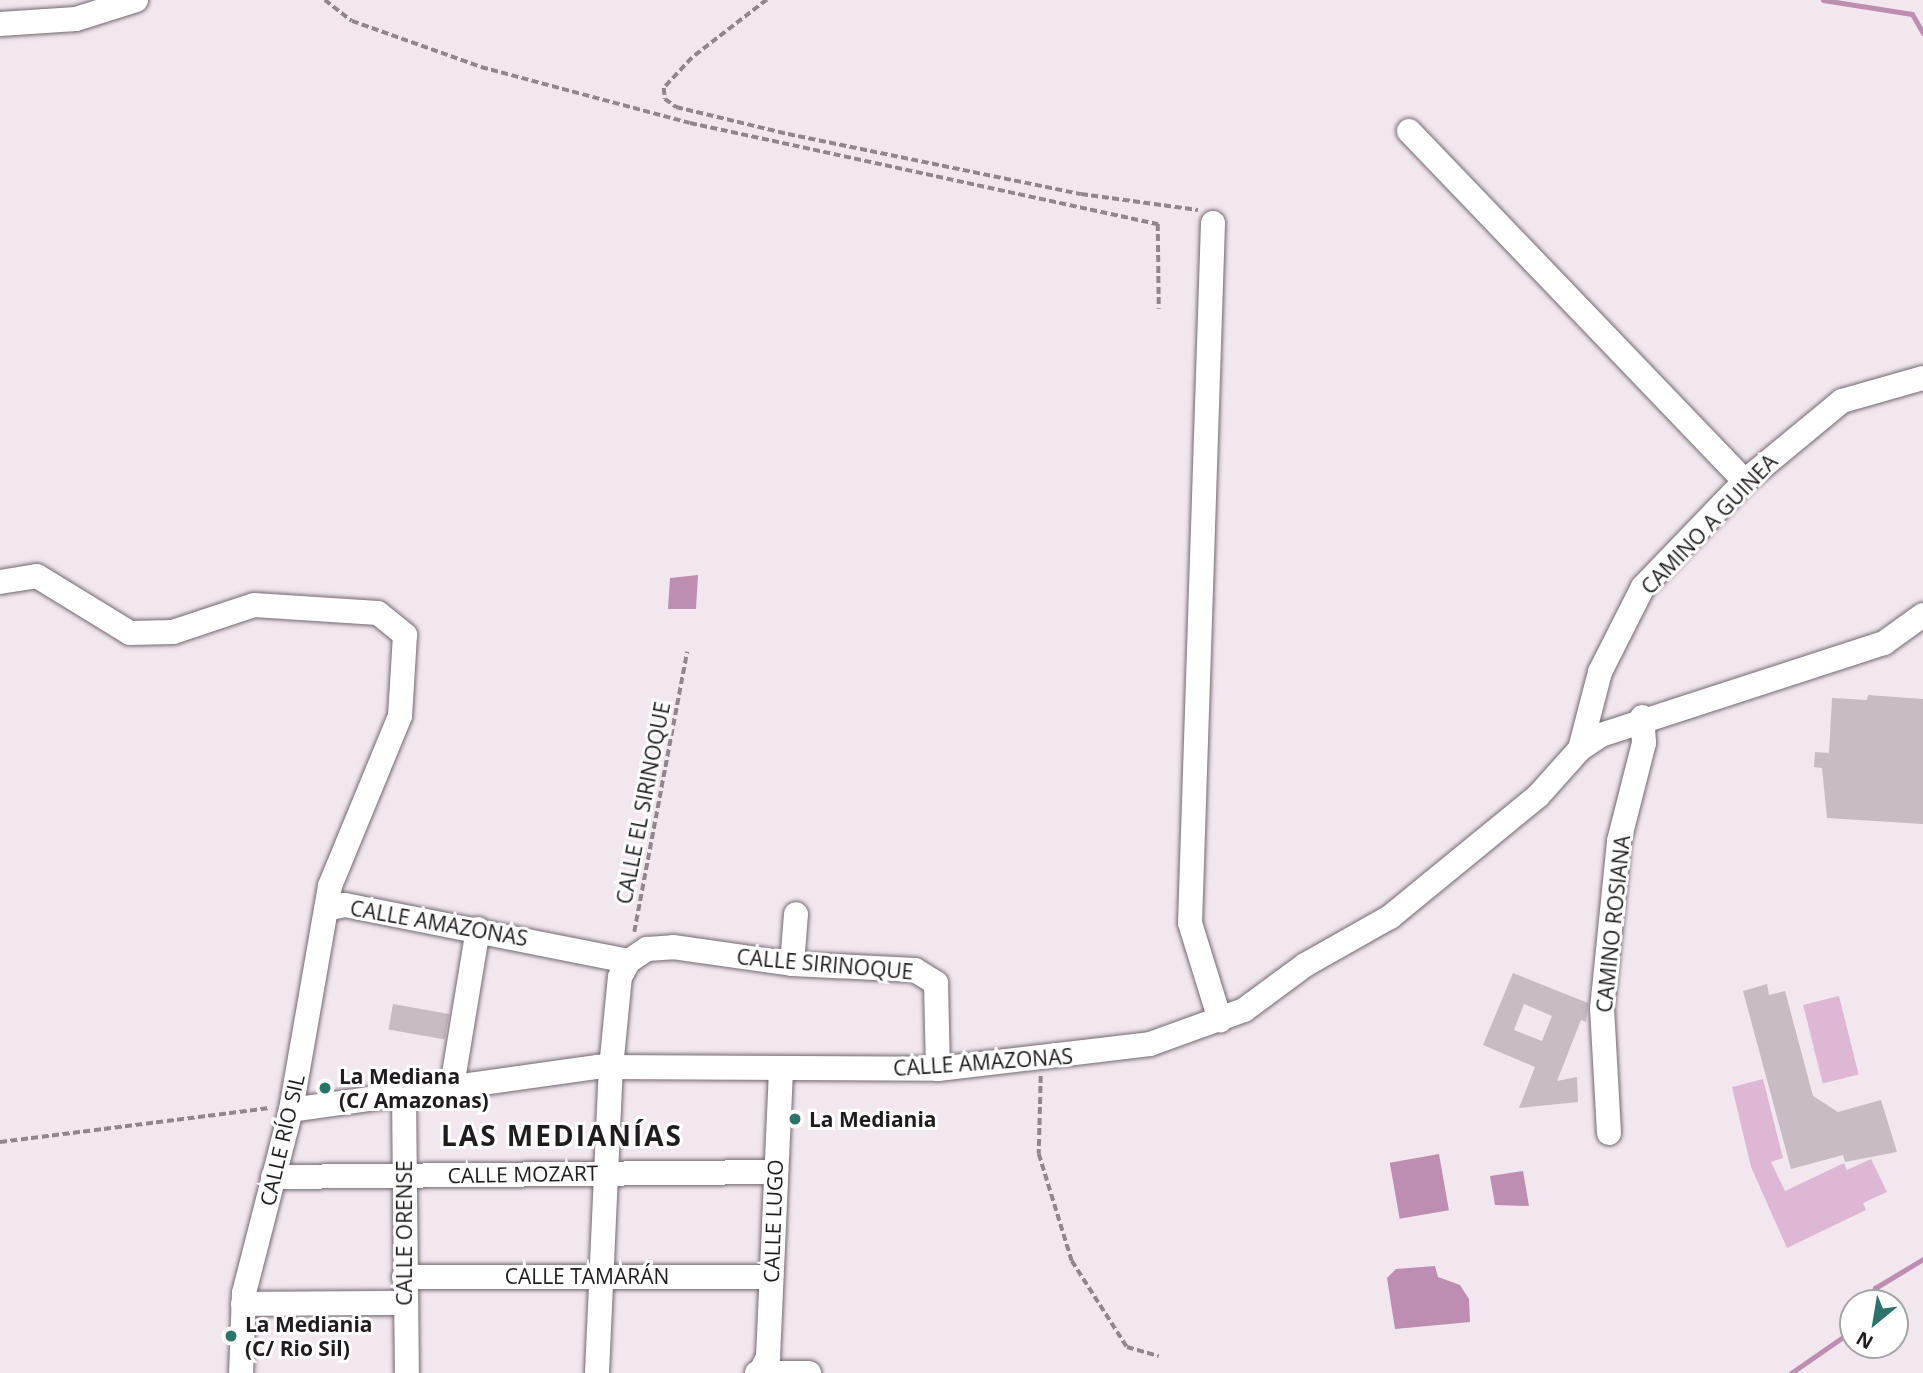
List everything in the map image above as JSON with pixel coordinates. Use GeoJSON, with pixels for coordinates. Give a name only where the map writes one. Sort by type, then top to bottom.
{"type":"FeatureCollection","features":[{"type":"Feature","properties":{"kind":"street"},"geometry":{"type":"LineString","coordinates":[[0,24],[76,19],[136,0]]}},
{"type":"Feature","properties":{"kind":"street"},"geometry":{"type":"LineString","coordinates":[[1409,131],[1745,481]]}},
{"type":"Feature","properties":{"kind":"street"},"geometry":{"type":"LineString","coordinates":[[1208,217],[1190,923],[1220,1020]]}},
{"type":"Feature","properties":{"kind":"street","name":"CAMINO A GUINEA"},"geometry":{"type":"LineString","coordinates":[[1580,749],[1600,672],[1643,587],[1745,481],[1842,401],[1923,379]]}},
{"type":"Feature","properties":{"kind":"street","name":"CALLE RÍO SIL"},"geometry":{"type":"LineString","coordinates":[[0,582],[37,576],[130,633],[173,632],[254,605],[378,613],[396,622],[405,635],[400,716],[330,886],[331,908],[290,1110],[243,1304],[241,1373]]}},
{"type":"Feature","properties":{"kind":"street"},"geometry":{"type":"LineString","coordinates":[[1580,749],[1642,717],[1884,643],[1923,615]]}},
{"type":"Feature","properties":{"kind":"street","name":"CAMINO ROSIANA"},"geometry":{"type":"LineString","coordinates":[[1609,1133],[1602,1009],[1619,841],[1644,743],[1642,717]]}},
{"type":"Feature","properties":{"kind":"street","name":"CALLE AMAZONAS"},"geometry":{"type":"LineString","coordinates":[[290,1110],[452,1086],[611,1068],[780,1071],[937,1069],[1043,1060],[1150,1044],[1220,1020],[1390,917],[1538,796],[1580,749]]}},
{"type":"Feature","properties":{"kind":"street","name":"CALLE AMAZONAS"},"geometry":{"type":"LineString","coordinates":[[331,908],[345,905],[478,929],[629,961]]}},
{"type":"Feature","properties":{"kind":"street"},"geometry":{"type":"LineString","coordinates":[[792,964],[796,914]]}},
{"type":"Feature","properties":{"kind":"street"},"geometry":{"type":"LineString","coordinates":[[452,1086],[478,929]]}},
{"type":"Feature","properties":{"kind":"street","name":"CALLE SIRINOQUE"},"geometry":{"type":"LineString","coordinates":[[629,961],[648,949],[673,947],[792,964],[926,975],[936,983],[937,1069]]}},
{"type":"Feature","properties":{"kind":"street"},"geometry":{"type":"LineString","coordinates":[[597,1373],[611,1068],[620,977],[629,961]]}},
{"type":"Feature","properties":{"kind":"street","name":"CALLE LUGO"},"geometry":{"type":"LineString","coordinates":[[759,1372],[768,1357],[780,1071]]}},
{"type":"Feature","properties":{"kind":"street","name":"CALLE ORENSE"},"geometry":{"type":"LineString","coordinates":[[404,1093],[403,1303],[407,1373]]}},
{"type":"Feature","properties":{"kind":"street","name":"CALLE MOZART"},"geometry":{"type":"LineString","coordinates":[[273,1177],[774,1172]]}},
{"type":"Feature","properties":{"kind":"street","name":"CALLE TAMARÁN"},"geometry":{"type":"LineString","coordinates":[[404,1277],[770,1277]]}},
{"type":"Feature","properties":{"kind":"street"},"geometry":{"type":"LineString","coordinates":[[243,1304],[403,1303]]}},
{"type":"Feature","properties":{"kind":"street"},"geometry":{"type":"LineString","coordinates":[[759,1372],[809,1373]]}},
{"type":"Feature","properties":{"kind":"path"},"geometry":{"type":"LineString","coordinates":[[325,0],[352,21],[494,71],[690,122],[1158,224],[1159,309]]}},
{"type":"Feature","properties":{"kind":"path"},"geometry":{"type":"LineString","coordinates":[[767,0],[692,58],[664,88],[665,99],[676,107],[802,137],[1208,217]]}},
{"type":"Feature","properties":{"kind":"path","name":"CALLE EL SIRINOQUE"},"geometry":{"type":"LineString","coordinates":[[629,961],[687,652]]}},
{"type":"Feature","properties":{"kind":"path"},"geometry":{"type":"LineString","coordinates":[[1043,1060],[1039,1154],[1072,1261],[1127,1347],[1159,1356]]}},
{"type":"Feature","properties":{"kind":"path"},"geometry":{"type":"LineString","coordinates":[[0,1142],[245,1109],[290,1110]]}},
{"type":"Feature","properties":{"kind":"shaded area"},"geometry":{"type":"Polygon","coordinates":[[[698,575],[696,609],[668,609],[670,578],[698,575]]]}},
{"type":"Feature","properties":{"kind":"shaded area"},"geometry":{"type":"Polygon","coordinates":[[[1839,996],[1859,1075],[1823,1084],[1803,1005],[1839,996]]]}},
{"type":"Feature","properties":{"kind":"shaded area"},"geometry":{"type":"Polygon","coordinates":[[[1763,1079],[1783,1158],[1771,1162],[1785,1191],[1844,1163],[1847,1170],[1871,1159],[1887,1192],[1863,1203],[1866,1210],[1787,1248],[1751,1167],[1732,1087],[1763,1079]]]}},
{"type":"Feature","properties":{"kind":"shaded area"},"geometry":{"type":"Polygon","coordinates":[[[1439,1154],[1449,1210],[1400,1219],[1390,1163],[1439,1154]]]}},
{"type":"Feature","properties":{"kind":"shaded area"},"geometry":{"type":"Polygon","coordinates":[[[1523,1171],[1529,1206],[1495,1205],[1490,1176],[1523,1171]]]}},
{"type":"Feature","properties":{"kind":"shaded area"},"geometry":{"type":"Polygon","coordinates":[[[1435,1266],[1438,1277],[1460,1285],[1469,1299],[1470,1322],[1395,1329],[1387,1278],[1396,1269],[1435,1266]]]}},
{"type":"Feature","properties":{"kind":"building"},"geometry":{"type":"Polygon","coordinates":[[[1868,695],[1923,699],[1923,824],[1827,818],[1822,768],[1814,767],[1815,752],[1829,753],[1832,698],[1867,700],[1868,695]]]}},
{"type":"Feature","properties":{"kind":"building"},"geometry":{"type":"Polygon","coordinates":[[[1513,973],[1588,1003],[1586,1022],[1581,1020],[1557,1081],[1577,1077],[1578,1102],[1519,1108],[1535,1067],[1483,1045],[1513,973]],[[1524,1004],[1514,1030],[1542,1041],[1552,1016],[1524,1004]]]}},
{"type":"Feature","properties":{"kind":"building"},"geometry":{"type":"Polygon","coordinates":[[[1767,984],[1769,995],[1785,991],[1813,1096],[1838,1112],[1881,1100],[1897,1152],[1845,1162],[1843,1155],[1791,1169],[1743,991],[1767,984]]]}},
{"type":"Feature","properties":{"kind":"building"},"geometry":{"type":"Polygon","coordinates":[[[393,1004],[449,1014],[445,1040],[388,1030],[393,1004]]]}},
{"type":"Feature","properties":{"kind":"waterway"},"geometry":{"type":"LineString","coordinates":[[1823,0],[1912,14],[1923,33]]}},
{"type":"Feature","properties":{"kind":"waterway"},"geometry":{"type":"LineString","coordinates":[[1875,1289],[1923,1259]]}},
{"type":"Feature","properties":{"kind":"waterway"},"geometry":{"type":"LineString","coordinates":[[1791,1373],[1839,1340]]}},
{"type":"Feature","properties":{"kind":"place","name":"La Mediana (C/ Amazonas)"},"geometry":{"type":"Point","coordinates":[325,1088]}},
{"type":"Feature","properties":{"kind":"place","name":"La Mediania"},"geometry":{"type":"Point","coordinates":[795,1119]}},
{"type":"Feature","properties":{"kind":"place","name":"La Mediania (C/ Rio Sil)"},"geometry":{"type":"Point","coordinates":[231,1336]}},
{"type":"Feature","properties":{"kind":"district","name":"LAS MEDIANÍAS"},"geometry":{"type":"Point","coordinates":[562,1135]}}]}
